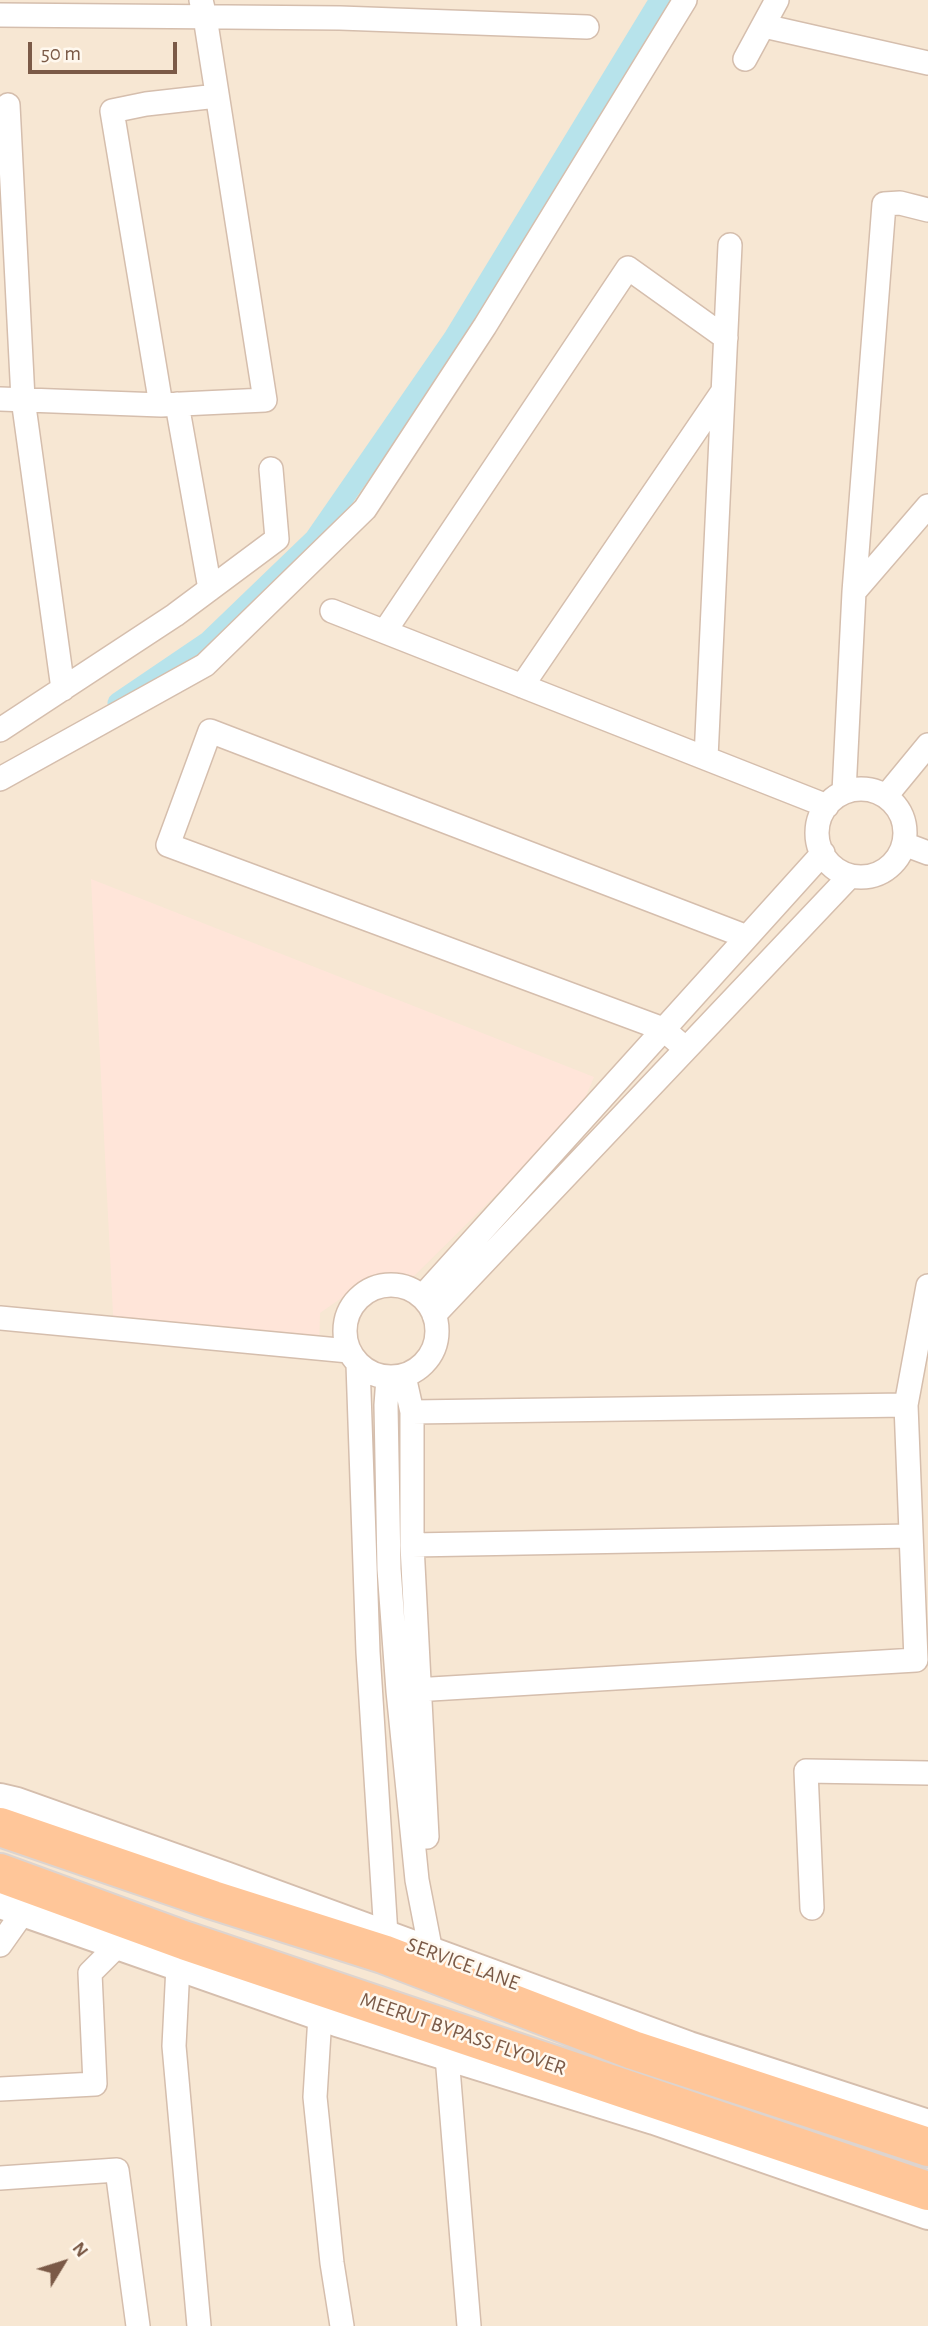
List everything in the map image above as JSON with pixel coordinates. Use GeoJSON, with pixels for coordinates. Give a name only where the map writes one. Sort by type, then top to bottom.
{"type":"FeatureCollection","features":[{"type":"Feature","properties":{"kind":"highway"},"geometry":{"type":"LineString","coordinates":[[0,1827],[213,1900],[385,1945]]}},
{"type":"Feature","properties":{"kind":"highway","name":"MEERUT BYPASS FLYOVER"},"geometry":{"type":"LineString","coordinates":[[0,1873],[186,1941],[386,2023],[630,2091],[928,2191]]}},
{"type":"Feature","properties":{"kind":"highway","name":"MEERUT BYPASS FLYOVER"},"geometry":{"type":"LineString","coordinates":[[385,1945],[653,2056],[928,2147]]}},
{"type":"Feature","properties":{"kind":"street"},"geometry":{"type":"LineString","coordinates":[[0,779],[205,665],[365,509],[485,326],[685,0]]}},
{"type":"Feature","properties":{"kind":"street"},"geometry":{"type":"LineString","coordinates":[[746,59],[777,0]]}},
{"type":"Feature","properties":{"kind":"street"},"geometry":{"type":"LineString","coordinates":[[11,399],[169,404],[265,400],[203,8]]}},
{"type":"Feature","properties":{"kind":"street"},"geometry":{"type":"LineString","coordinates":[[0,16],[203,8],[340,9],[587,27]]}},
{"type":"Feature","properties":{"kind":"street"},"geometry":{"type":"LineString","coordinates":[[764,26],[928,63]]}},
{"type":"Feature","properties":{"kind":"street"},"geometry":{"type":"LineString","coordinates":[[210,589],[169,404],[112,111],[146,104],[217,96]]}},
{"type":"Feature","properties":{"kind":"street"},"geometry":{"type":"LineString","coordinates":[[8,105],[11,399],[63,689]]}},
{"type":"Feature","properties":{"kind":"street"},"geometry":{"type":"LineString","coordinates":[[332,611],[705,758],[835,799],[858,788],[873,790],[896,805],[903,817],[906,831],[904,844],[899,857],[890,867],[871,876],[850,876],[830,863],[822,853],[818,840],[818,825],[835,799],[855,592],[884,204],[900,203],[928,210]]}},
{"type":"Feature","properties":{"kind":"street"},"geometry":{"type":"LineString","coordinates":[[705,758],[730,245]]}},
{"type":"Feature","properties":{"kind":"street"},"geometry":{"type":"LineString","coordinates":[[385,631],[628,268],[726,338]]}},
{"type":"Feature","properties":{"kind":"street"},"geometry":{"type":"LineString","coordinates":[[522,686],[723,391]]}},
{"type":"Feature","properties":{"kind":"street"},"geometry":{"type":"LineString","coordinates":[[0,730],[176,615],[277,539],[271,469]]}},
{"type":"Feature","properties":{"kind":"street"},"geometry":{"type":"LineString","coordinates":[[855,592],[928,506]]}},
{"type":"Feature","properties":{"kind":"street"},"geometry":{"type":"LineString","coordinates":[[687,1049],[663,1029],[168,845],[210,731],[747,937]]}},
{"type":"Feature","properties":{"kind":"street"},"geometry":{"type":"LineString","coordinates":[[886,796],[928,745]]}},
{"type":"Feature","properties":{"kind":"street"},"geometry":{"type":"LineString","coordinates":[[904,844],[928,853]]}},
{"type":"Feature","properties":{"kind":"street"},"geometry":{"type":"LineString","coordinates":[[428,1306],[531,1176],[822,853]]}},
{"type":"Feature","properties":{"kind":"street"},"geometry":{"type":"LineString","coordinates":[[428,1306],[550,1194],[850,876]]}},
{"type":"Feature","properties":{"kind":"street"},"geometry":{"type":"LineString","coordinates":[[785,895],[811,918]]}},
{"type":"Feature","properties":{"kind":"street"},"geometry":{"type":"LineString","coordinates":[[604,1095],[624,1115]]}},
{"type":"Feature","properties":{"kind":"street"},"geometry":{"type":"LineString","coordinates":[[531,1176],[550,1194]]}},
{"type":"Feature","properties":{"kind":"street"},"geometry":{"type":"LineString","coordinates":[[0,1318],[353,1357],[367,1371],[396,1377],[417,1369],[428,1359],[435,1345],[437,1330],[428,1306],[404,1286],[390,1284],[363,1294],[352,1305],[346,1320],[345,1335],[353,1357],[385,1945]]}},
{"type":"Feature","properties":{"kind":"street"},"geometry":{"type":"LineString","coordinates":[[409,1691],[916,1660],[906,1405],[928,1286]]}},
{"type":"Feature","properties":{"kind":"street"},"geometry":{"type":"LineString","coordinates":[[396,1377],[412,1412],[409,1691],[417,1880],[429,1961]]}},
{"type":"Feature","properties":{"kind":"street"},"geometry":{"type":"LineString","coordinates":[[396,1377],[386,1405],[388,1569],[395,1650],[409,1691]]}},
{"type":"Feature","properties":{"kind":"street"},"geometry":{"type":"LineString","coordinates":[[412,1412],[906,1405]]}},
{"type":"Feature","properties":{"kind":"street"},"geometry":{"type":"LineString","coordinates":[[412,1545],[911,1536]]}},
{"type":"Feature","properties":{"kind":"street"},"geometry":{"type":"LineString","coordinates":[[365,1569],[388,1569]]}},
{"type":"Feature","properties":{"kind":"street"},"geometry":{"type":"LineString","coordinates":[[368,1652],[395,1650]]}},
{"type":"Feature","properties":{"kind":"street"},"geometry":{"type":"LineString","coordinates":[[812,1908],[806,1771],[928,1773]]}},
{"type":"Feature","properties":{"kind":"street","name":"SERVICE LANE"},"geometry":{"type":"LineString","coordinates":[[0,1798],[43,1811],[385,1945]]}},
{"type":"Feature","properties":{"kind":"street"},"geometry":{"type":"LineString","coordinates":[[0,1945],[12,1908],[320,2016],[386,2023],[447,2056],[654,2120],[928,2215]]}},
{"type":"Feature","properties":{"kind":"street"},"geometry":{"type":"LineString","coordinates":[[0,2089],[95,2084],[90,1973],[118,1945]]}},
{"type":"Feature","properties":{"kind":"street","name":"SERVICE LANE"},"geometry":{"type":"LineString","coordinates":[[429,1961],[928,2124]]}},
{"type":"Feature","properties":{"kind":"street"},"geometry":{"type":"LineString","coordinates":[[178,1966],[174,2046],[199,2326]]}},
{"type":"Feature","properties":{"kind":"street"},"geometry":{"type":"LineString","coordinates":[[320,2016],[315,2097],[342,2326]]}},
{"type":"Feature","properties":{"kind":"street"},"geometry":{"type":"LineString","coordinates":[[447,2056],[469,2326]]}},
{"type":"Feature","properties":{"kind":"street"},"geometry":{"type":"LineString","coordinates":[[0,2178],[117,2170],[138,2326]]}},
{"type":"Feature","properties":{"kind":"shaded area"},"geometry":{"type":"Polygon","coordinates":[[[0,0],[928,0],[928,2326],[0,2326],[0,0]]]}},
{"type":"Feature","properties":{"kind":"shaded area"},"geometry":{"type":"Polygon","coordinates":[[[91,879],[594,1077],[579,1113],[404,1286],[390,1285],[350,1292],[320,1313],[319,1351],[114,1334],[91,879]]]}},
{"type":"Feature","properties":{"kind":"waterway"},"geometry":{"type":"LineString","coordinates":[[118,703],[208,642],[315,539],[454,338],[660,0]]}}]}
